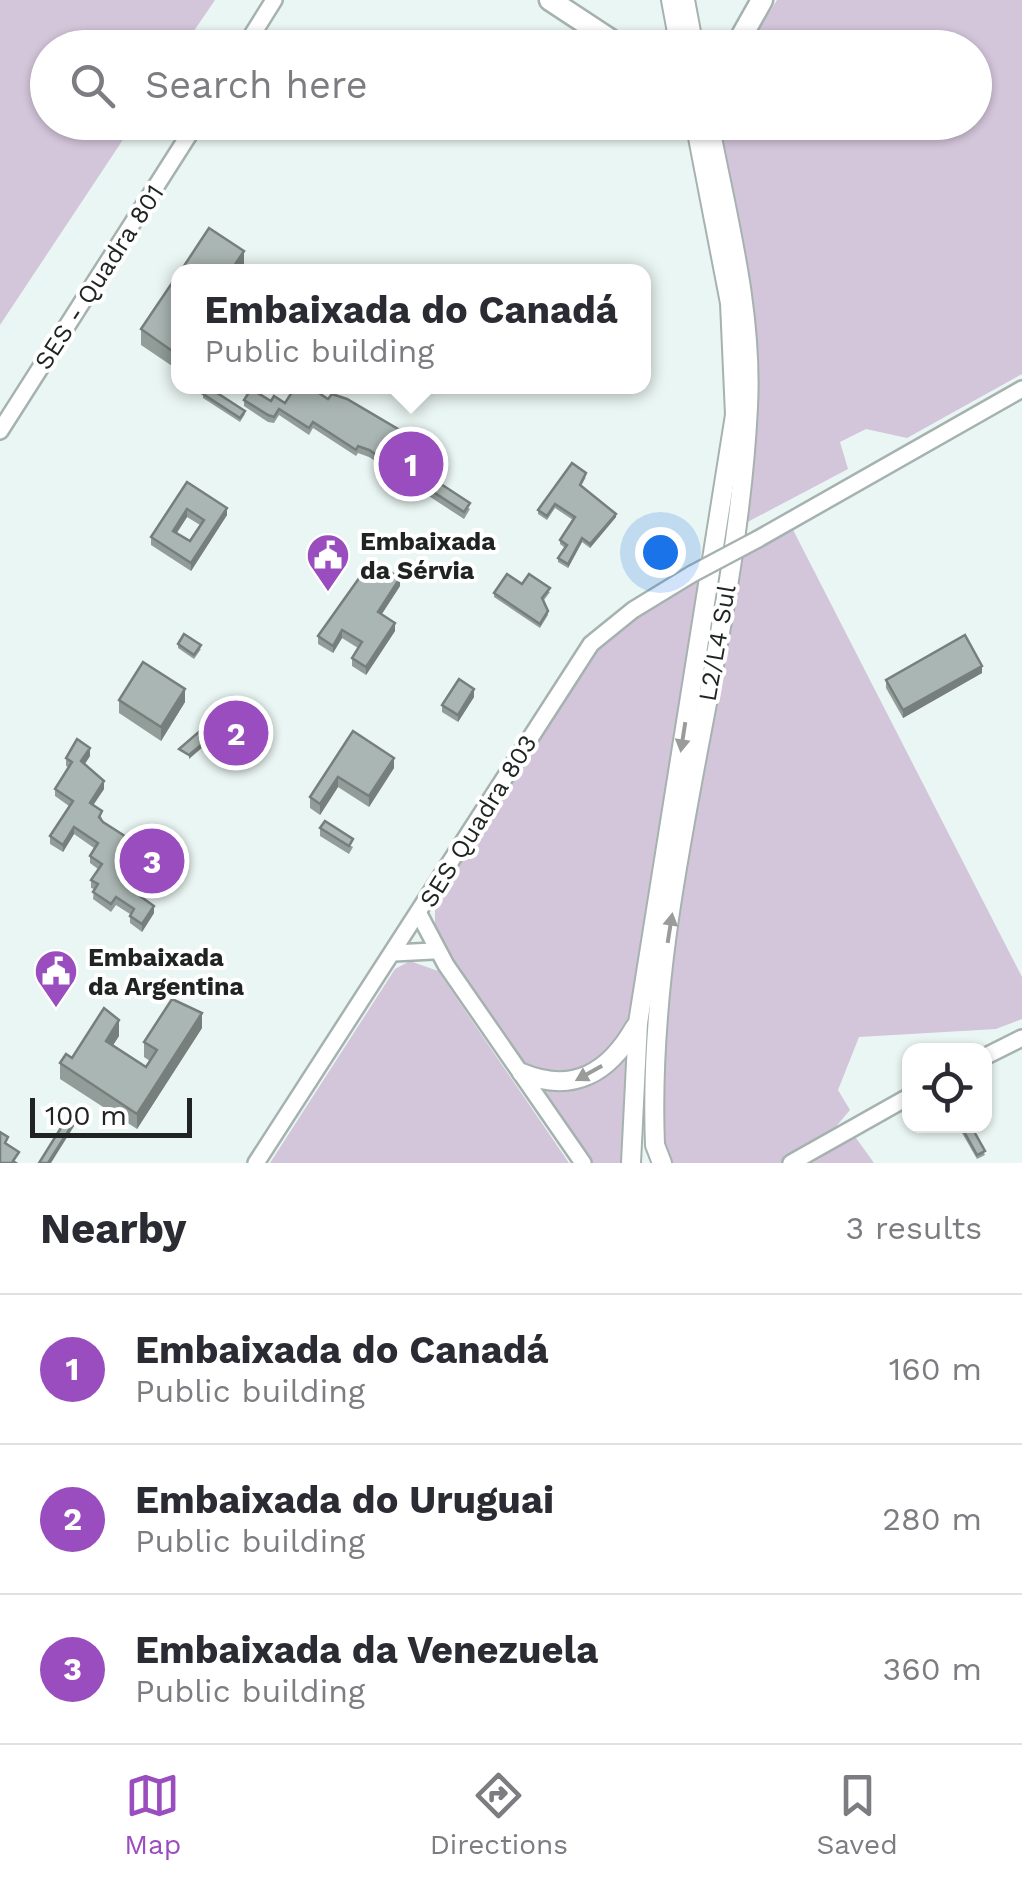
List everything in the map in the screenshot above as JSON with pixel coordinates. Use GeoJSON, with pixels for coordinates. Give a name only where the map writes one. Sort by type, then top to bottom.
{"type":"FeatureCollection","features":[{"type":"Feature","properties":{"kind":"highway"},"geometry":{"type":"LineString","coordinates":[[550,0],[596,30]]}},
{"type":"Feature","properties":{"kind":"highway"},"geometry":{"type":"LineString","coordinates":[[744,30],[762,0]]}},
{"type":"Feature","properties":{"kind":"main road"},"geometry":{"type":"LineString","coordinates":[[670,0],[676,30]]}},
{"type":"Feature","properties":{"kind":"main road"},"geometry":{"type":"LineString","coordinates":[[685,0],[691,30]]}},
{"type":"Feature","properties":{"kind":"main road","name":"L2/L4 Sul"},"geometry":{"type":"LineString","coordinates":[[630,1163],[638,1022],[735,416],[730,303],[705,140]]}},
{"type":"Feature","properties":{"kind":"main road","name":"L2/L4 Sul"},"geometry":{"type":"LineString","coordinates":[[662,1163],[655,1145],[655,1024],[728,578],[748,406],[745,301],[707,140]]}},
{"type":"Feature","properties":{"kind":"main road"},"geometry":{"type":"LineString","coordinates":[[522,1073],[567,1084],[596,1072],[624,1046],[638,1022]]}},
{"type":"Feature","properties":{"kind":"street"},"geometry":{"type":"LineString","coordinates":[[255,30],[274,0]]}},
{"type":"Feature","properties":{"kind":"street","name":"SES - Quadra 801"},"geometry":{"type":"LineString","coordinates":[[0,430],[185,140]]}},
{"type":"Feature","properties":{"kind":"street","name":"SES Quadra 803"},"geometry":{"type":"LineString","coordinates":[[256,1163],[591,644],[621,619],[692,574],[1022,389]]}},
{"type":"Feature","properties":{"kind":"street"},"geometry":{"type":"LineString","coordinates":[[434,947],[435,887]]}},
{"type":"Feature","properties":{"kind":"street"},"geometry":{"type":"LineString","coordinates":[[415,921],[583,1163]]}},
{"type":"Feature","properties":{"kind":"street"},"geometry":{"type":"LineString","coordinates":[[394,953],[434,947]]}},
{"type":"Feature","properties":{"kind":"street"},"geometry":{"type":"LineString","coordinates":[[992,1053],[1022,1038]]}},
{"type":"Feature","properties":{"kind":"street"},"geometry":{"type":"LineString","coordinates":[[791,1163],[902,1101]]}},
{"type":"Feature","properties":{"kind":"shaded area"},"geometry":{"type":"Polygon","coordinates":[[[0,0],[215,0],[195,30],[30,30],[30,140],[123,140],[0,325],[0,0]]]}},
{"type":"Feature","properties":{"kind":"shaded area"},"geometry":{"type":"Polygon","coordinates":[[[777,0],[1022,0],[1022,374],[907,438],[866,429],[840,442],[848,469],[740,526],[722,140],[992,140],[992,30],[758,30],[777,0]]]}},
{"type":"Feature","properties":{"kind":"shaded area"},"geometry":{"type":"Polygon","coordinates":[[[789,522],[1022,977],[1022,1019],[996,1029],[859,1037],[838,1090],[850,1110],[817,1149],[851,1131],[874,1163],[662,1163],[655,1024],[731,557],[789,522]]]}},
{"type":"Feature","properties":{"kind":"shaded area"},"geometry":{"type":"Polygon","coordinates":[[[692,574],[710,574],[638,1023],[588,1084],[635,1053],[631,1163],[583,1163],[435,943],[435,887],[591,644],[692,574]]]}},
{"type":"Feature","properties":{"kind":"shaded area"},"geometry":{"type":"Polygon","coordinates":[[[410,961],[438,971],[569,1163],[270,1163],[395,969],[410,961]]]}},
{"type":"Feature","properties":{"kind":"building"},"geometry":{"type":"Polygon","coordinates":[[[209,228],[244,251],[235,264],[185,264],[209,228]]]}},
{"type":"Feature","properties":{"kind":"building"},"geometry":{"type":"Polygon","coordinates":[[[171,284],[171,350],[141,329],[171,284]]]}},
{"type":"Feature","properties":{"kind":"building"},"geometry":{"type":"Polygon","coordinates":[[[203,394],[219,394],[245,411],[240,418],[203,394]]]}},
{"type":"Feature","properties":{"kind":"building"},"geometry":{"type":"Polygon","coordinates":[[[248,394],[259,394],[285,403],[291,394],[320,394],[328,399],[332,394],[347,399],[408,435],[395,454],[470,503],[464,512],[369,450],[358,446],[356,450],[313,422],[309,428],[279,409],[274,417],[244,400],[248,394]]]}},
{"type":"Feature","properties":{"kind":"building"},"geometry":{"type":"Polygon","coordinates":[[[572,463],[586,473],[580,485],[616,514],[590,544],[582,538],[568,564],[558,558],[567,545],[560,540],[575,517],[555,504],[547,516],[538,510],[572,463]]]}},
{"type":"Feature","properties":{"kind":"building"},"geometry":{"type":"Polygon","coordinates":[[[187,482],[227,508],[191,563],[151,537],[187,482]],[[187,509],[173,531],[190,541],[204,520],[187,509]]]}},
{"type":"Feature","properties":{"kind":"building"},"geometry":{"type":"Polygon","coordinates":[[[372,560],[400,578],[378,612],[395,623],[366,667],[352,658],[362,642],[342,630],[333,646],[318,636],[372,560]]]}},
{"type":"Feature","properties":{"kind":"building"},"geometry":{"type":"Polygon","coordinates":[[[507,574],[522,584],[529,574],[550,588],[542,598],[548,611],[540,624],[494,593],[507,574]]]}},
{"type":"Feature","properties":{"kind":"building"},"geometry":{"type":"Polygon","coordinates":[[[184,634],[201,645],[194,655],[178,644],[184,634]]]}},
{"type":"Feature","properties":{"kind":"building"},"geometry":{"type":"Polygon","coordinates":[[[965,635],[982,666],[903,710],[886,680],[965,635]]]}},
{"type":"Feature","properties":{"kind":"building"},"geometry":{"type":"Polygon","coordinates":[[[143,662],[185,689],[161,727],[119,700],[143,662]]]}},
{"type":"Feature","properties":{"kind":"building"},"geometry":{"type":"Polygon","coordinates":[[[459,679],[474,689],[458,715],[442,705],[459,679]]]}},
{"type":"Feature","properties":{"kind":"building"},"geometry":{"type":"Polygon","coordinates":[[[215,718],[225,725],[189,755],[179,749],[215,718]]]}},
{"type":"Feature","properties":{"kind":"building"},"geometry":{"type":"Polygon","coordinates":[[[353,731],[394,758],[369,796],[338,777],[320,804],[310,797],[353,731]]]}},
{"type":"Feature","properties":{"kind":"building"},"geometry":{"type":"Polygon","coordinates":[[[77,739],[90,748],[81,761],[104,781],[90,803],[102,811],[99,817],[103,822],[128,838],[119,851],[131,859],[123,872],[135,881],[130,889],[154,906],[142,924],[130,916],[134,909],[116,897],[111,904],[93,892],[98,884],[91,880],[102,864],[90,856],[98,843],[74,827],[63,845],[50,836],[73,801],[55,789],[72,762],[66,758],[77,739]]]}},
{"type":"Feature","properties":{"kind":"building"},"geometry":{"type":"Polygon","coordinates":[[[325,821],[353,839],[349,846],[320,828],[325,821]]]}},
{"type":"Feature","properties":{"kind":"building"},"geometry":{"type":"Polygon","coordinates":[[[172,999],[202,1013],[137,1114],[60,1063],[66,1054],[72,1058],[104,1008],[119,1020],[106,1041],[146,1067],[157,1050],[144,1042],[172,999]]]}},
{"type":"Feature","properties":{"kind":"building"},"geometry":{"type":"Polygon","coordinates":[[[69,1115],[76,1119],[48,1163],[39,1163],[69,1115]]]}},
{"type":"Feature","properties":{"kind":"building"},"geometry":{"type":"Polygon","coordinates":[[[0,1132],[8,1137],[5,1143],[19,1152],[13,1161],[16,1163],[0,1163],[0,1132]]]}},
{"type":"Feature","properties":{"kind":"building"},"geometry":{"type":"Polygon","coordinates":[[[965,1133],[975,1133],[985,1151],[977,1155],[965,1133]]]}},
{"type":"Feature","properties":{"kind":"place","name":"Embaixada do Canadá"},"geometry":{"type":"Point","coordinates":[411,464]}},
{"type":"Feature","properties":{"kind":"place","name":"Embaixada da Sérvia"},"geometry":{"type":"Point","coordinates":[328,593]}},
{"type":"Feature","properties":{"kind":"place","name":"Embaixada do Uruguai"},"geometry":{"type":"Point","coordinates":[236,733]}},
{"type":"Feature","properties":{"kind":"place","name":"Embaixada da Venezuela"},"geometry":{"type":"Point","coordinates":[152,861]}},
{"type":"Feature","properties":{"kind":"place","name":"Embaixada da Argentina"},"geometry":{"type":"Point","coordinates":[56,1009]}}]}
